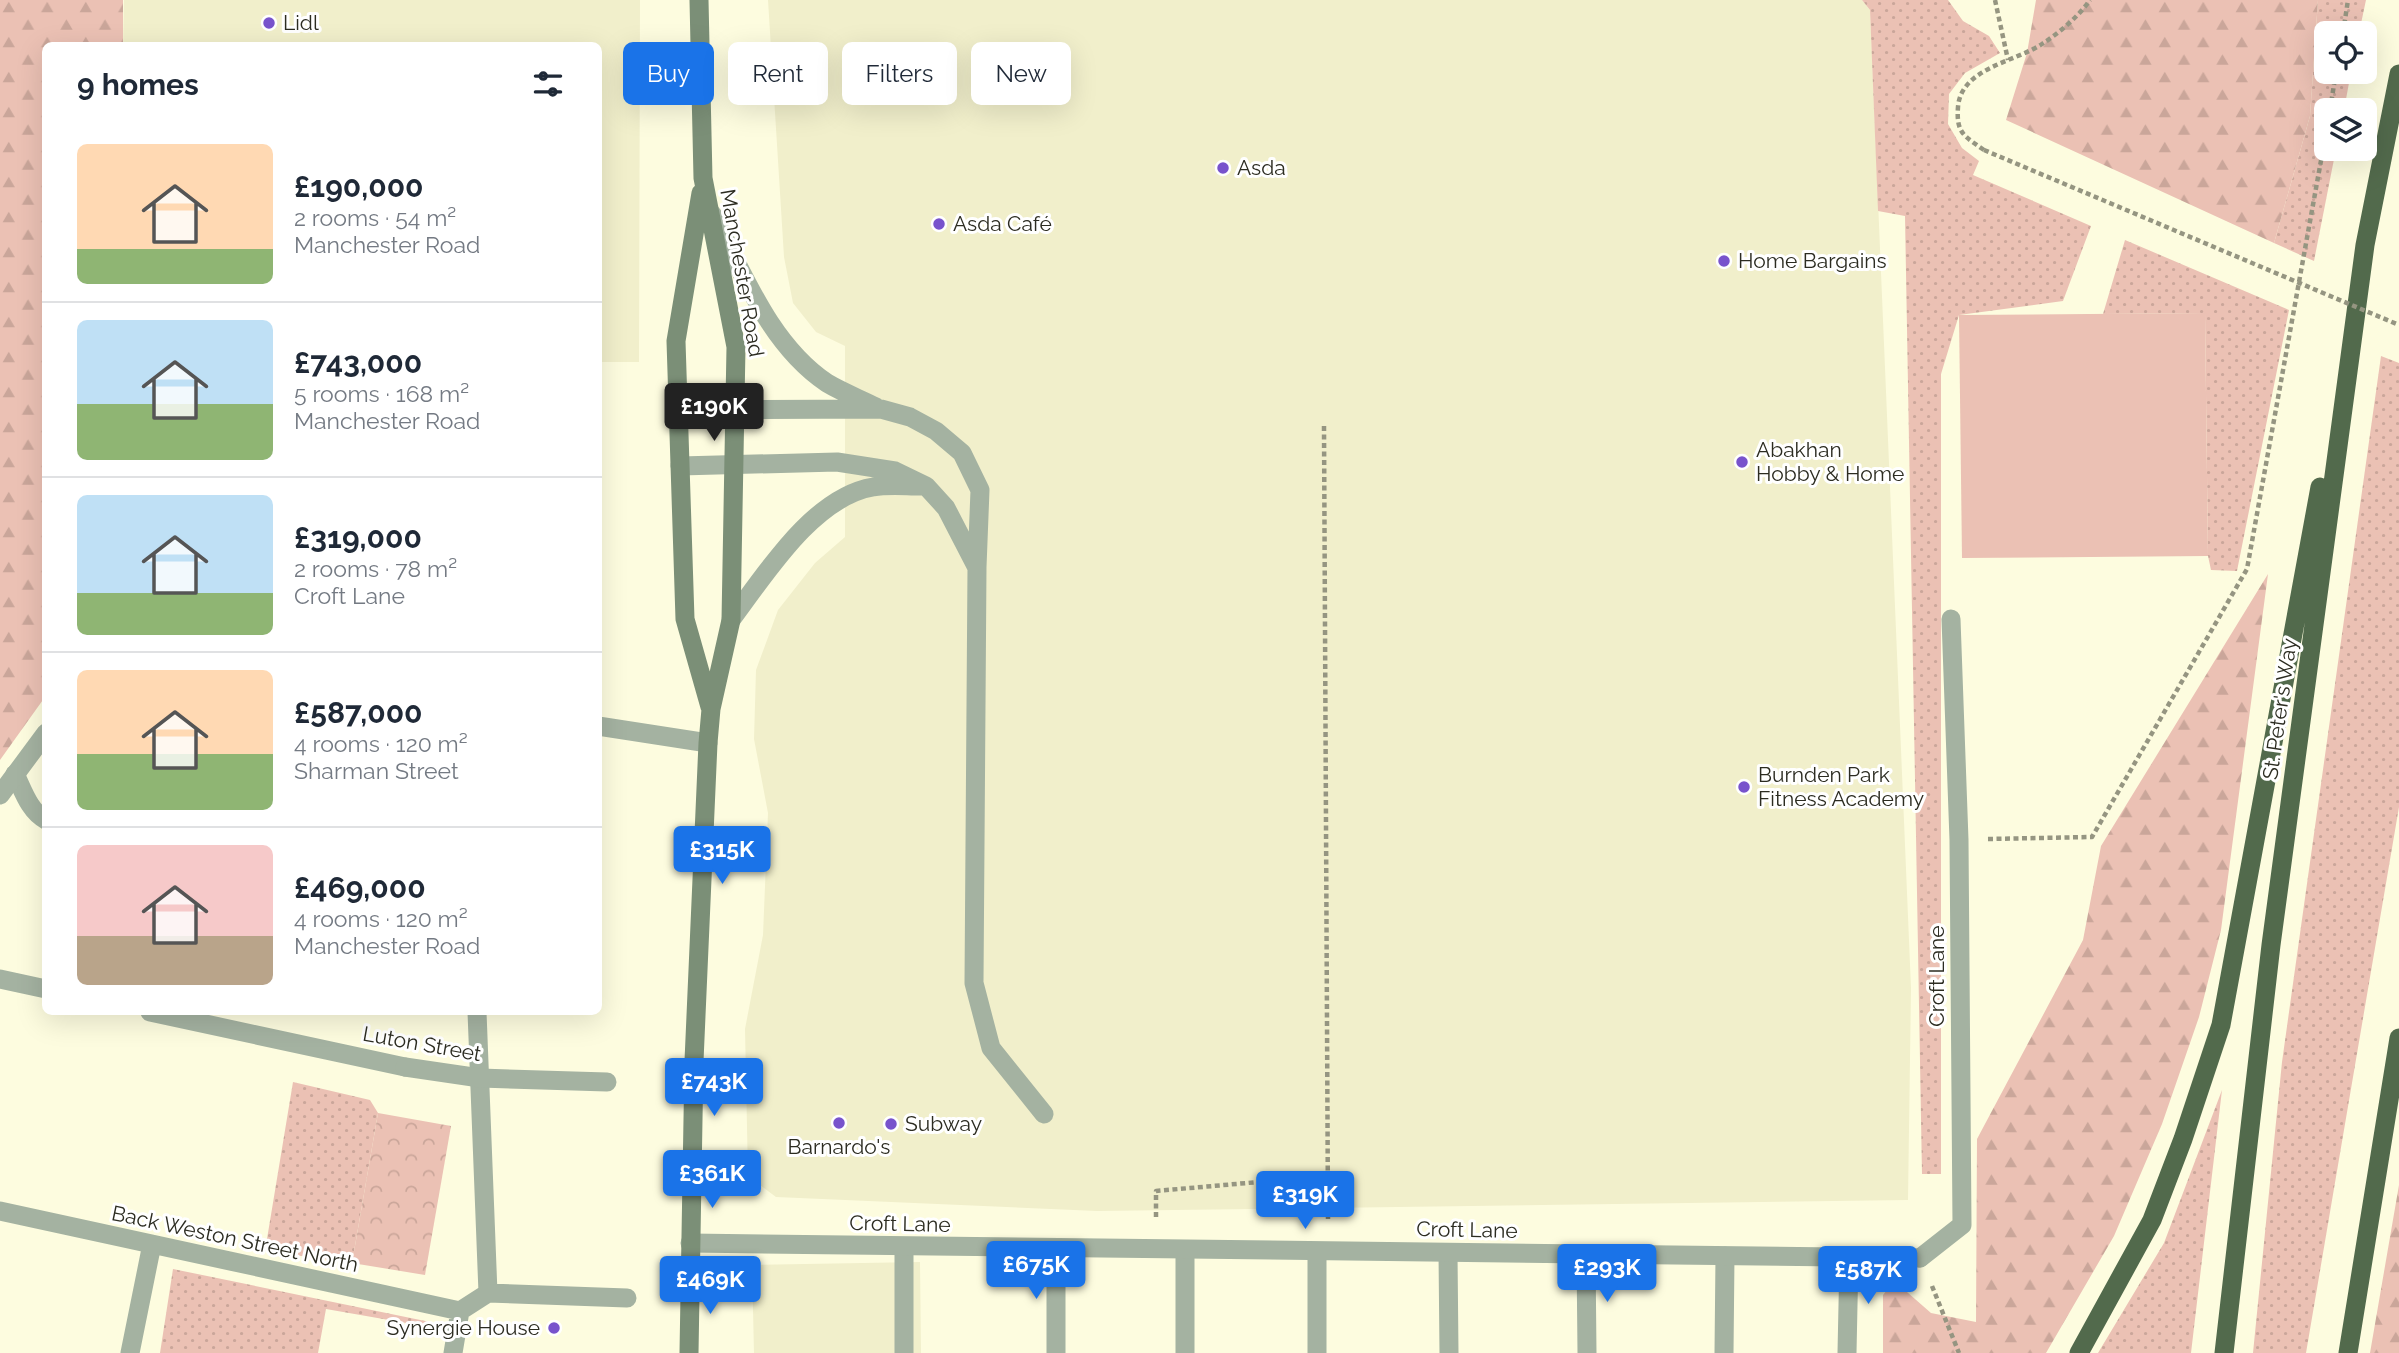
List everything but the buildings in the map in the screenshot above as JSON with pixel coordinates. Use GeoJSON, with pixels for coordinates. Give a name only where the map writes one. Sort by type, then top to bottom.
{"type":"FeatureCollection","features":[{"type":"Feature","properties":{"kind":"highway","name":"St. Peter's Way"},"geometry":{"type":"LineString","coordinates":[[2224,1353],[2271,945],[2365,245],[2399,74]]}},
{"type":"Feature","properties":{"kind":"highway"},"geometry":{"type":"LineString","coordinates":[[2080,1353],[2152,1220],[2183,1139],[2221,1025],[2365,245]]}},
{"type":"Feature","properties":{"kind":"highway"},"geometry":{"type":"LineString","coordinates":[[2348,1353],[2399,1038]]}},
{"type":"Feature","properties":{"kind":"main road","name":"Manchester Road"},"geometry":{"type":"LineString","coordinates":[[689,1353],[694,1061],[708,743],[711,709],[731,620],[736,347],[703,178],[699,0]]}},
{"type":"Feature","properties":{"kind":"main road","name":"Manchester Road"},"geometry":{"type":"LineString","coordinates":[[703,178],[676,341],[685,620],[711,709]]}},
{"type":"Feature","properties":{"kind":"street"},"geometry":{"type":"LineString","coordinates":[[709,207],[768,321],[799,359],[827,383],[881,410],[909,417],[927,426],[962,453],[980,490],[974,983],[991,1048],[1044,1114]]}},
{"type":"Feature","properties":{"kind":"street"},"geometry":{"type":"LineString","coordinates":[[678,410],[881,410]]}},
{"type":"Feature","properties":{"kind":"street"},"geometry":{"type":"LineString","coordinates":[[680,466],[836,462],[895,471],[926,486],[946,508],[977,567]]}},
{"type":"Feature","properties":{"kind":"street"},"geometry":{"type":"LineString","coordinates":[[731,620],[805,525],[846,496],[872,487],[926,486]]}},
{"type":"Feature","properties":{"kind":"street","name":"Croft Lane"},"geometry":{"type":"LineString","coordinates":[[690,1243],[1920,1258],[1962,1225],[1959,840],[1951,619]]}},
{"type":"Feature","properties":{"kind":"street"},"geometry":{"type":"LineString","coordinates":[[602,727],[708,743]]}},
{"type":"Feature","properties":{"kind":"street"},"geometry":{"type":"LineString","coordinates":[[0,795],[42,738]]}},
{"type":"Feature","properties":{"kind":"street"},"geometry":{"type":"LineString","coordinates":[[15,774],[30,806],[42,818]]}},
{"type":"Feature","properties":{"kind":"street"},"geometry":{"type":"LineString","coordinates":[[0,979],[42,988]]}},
{"type":"Feature","properties":{"kind":"street","name":"Luton Street"},"geometry":{"type":"LineString","coordinates":[[164,1015],[405,1067],[480,1078],[607,1082]]}},
{"type":"Feature","properties":{"kind":"street"},"geometry":{"type":"LineString","coordinates":[[477,1015],[488,1293]]}},
{"type":"Feature","properties":{"kind":"street","name":"Back Weston Street North"},"geometry":{"type":"LineString","coordinates":[[0,1211],[460,1311]]}},
{"type":"Feature","properties":{"kind":"street"},"geometry":{"type":"LineString","coordinates":[[130,1353],[152,1244]]}},
{"type":"Feature","properties":{"kind":"street"},"geometry":{"type":"LineString","coordinates":[[904,1247],[904,1353]]}},
{"type":"Feature","properties":{"kind":"street"},"geometry":{"type":"LineString","coordinates":[[1056,1248],[1056,1353]]}},
{"type":"Feature","properties":{"kind":"street"},"geometry":{"type":"LineString","coordinates":[[1185,1250],[1185,1353]]}},
{"type":"Feature","properties":{"kind":"street"},"geometry":{"type":"LineString","coordinates":[[1317,1353],[1322,1251]]}},
{"type":"Feature","properties":{"kind":"street"},"geometry":{"type":"LineString","coordinates":[[1448,1253],[1449,1353]]}},
{"type":"Feature","properties":{"kind":"street"},"geometry":{"type":"LineString","coordinates":[[1586,1255],[1587,1353]]}},
{"type":"Feature","properties":{"kind":"street"},"geometry":{"type":"LineString","coordinates":[[1724,1353],[1725,1256]]}},
{"type":"Feature","properties":{"kind":"street"},"geometry":{"type":"LineString","coordinates":[[1847,1353],[1849,1257]]}},
{"type":"Feature","properties":{"kind":"street"},"geometry":{"type":"LineString","coordinates":[[453,1353],[460,1311],[488,1293],[627,1298]]}},
{"type":"Feature","properties":{"kind":"path"},"geometry":{"type":"LineString","coordinates":[[1995,0],[2008,61]]}},
{"type":"Feature","properties":{"kind":"path"},"geometry":{"type":"LineString","coordinates":[[2090,0],[2042,44],[1991,67],[1971,81],[1959,99],[1957,118],[1962,135],[1984,150],[2399,325]]}},
{"type":"Feature","properties":{"kind":"path"},"geometry":{"type":"LineString","coordinates":[[2345,21],[2348,0]]}},
{"type":"Feature","properties":{"kind":"path"},"geometry":{"type":"LineString","coordinates":[[1959,840],[2092,837],[2246,569],[2321,161]]}},
{"type":"Feature","properties":{"kind":"path"},"geometry":{"type":"LineString","coordinates":[[1322,1251],[1327,1176],[1324,426]]}},
{"type":"Feature","properties":{"kind":"path"},"geometry":{"type":"LineString","coordinates":[[1155,1250],[1156,1191],[1327,1176]]}},
{"type":"Feature","properties":{"kind":"path"},"geometry":{"type":"LineString","coordinates":[[1920,1258],[1959,1353]]}},
{"type":"Feature","properties":{"kind":"shaded area"},"geometry":{"type":"Polygon","coordinates":[[[124,0],[640,0],[640,42],[623,42],[623,105],[640,105],[639,362],[602,362],[602,42],[123,42],[124,0]]]}},
{"type":"Feature","properties":{"kind":"shaded area"},"geometry":{"type":"Polygon","coordinates":[[[768,0],[1862,0],[1870,10],[1911,988],[1908,1200],[1097,1211],[776,1197],[748,1176],[745,1029],[763,935],[768,813],[754,739],[756,670],[778,610],[815,563],[845,537],[845,346],[816,332],[793,303],[784,257],[775,105],[828,105],[828,42],[771,42],[768,0]]]}},
{"type":"Feature","properties":{"kind":"shaded area"},"geometry":{"type":"Polygon","coordinates":[[[920,1262],[921,1353],[754,1353],[752,1265],[920,1262]]]}},
{"type":"Feature","properties":{"kind":"green space"},"geometry":{"type":"Polygon","coordinates":[[[0,0],[123,0],[123,42],[42,42],[42,701],[0,760],[0,0]]]}},
{"type":"Feature","properties":{"kind":"green space"},"geometry":{"type":"Polygon","coordinates":[[[1862,0],[1948,0],[1963,21],[1989,36],[2000,53],[1965,73],[1949,94],[1948,124],[1962,148],[1979,161],[1973,175],[2091,226],[2063,301],[1959,315],[1941,374],[1941,1174],[1922,1174],[1905,216],[1878,211],[1870,10],[1862,0]]]}},
{"type":"Feature","properties":{"kind":"green space"},"geometry":{"type":"Polygon","coordinates":[[[2036,0],[2318,0],[2317,21],[2314,21],[2310,116],[2274,243],[2006,120],[2027,53],[2036,0]]]}},
{"type":"Feature","properties":{"kind":"green space"},"geometry":{"type":"Polygon","coordinates":[[[2318,0],[2366,0],[2362,21],[2317,21],[2318,0]]]}},
{"type":"Feature","properties":{"kind":"green space"},"geometry":{"type":"Polygon","coordinates":[[[2314,58],[2314,84],[2349,84],[2346,98],[2314,98],[2314,161],[2334,161],[2314,261],[2274,243],[2310,116],[2314,58]]]}},
{"type":"Feature","properties":{"kind":"green space"},"geometry":{"type":"Polygon","coordinates":[[[2125,240],[2289,310],[2237,571],[2211,570],[2208,556],[2205,313],[2103,314],[2125,240]]]}},
{"type":"Feature","properties":{"kind":"green space"},"geometry":{"type":"Polygon","coordinates":[[[2205,313],[2208,556],[1962,558],[1959,315],[2205,313]]]}},
{"type":"Feature","properties":{"kind":"green space"},"geometry":{"type":"Polygon","coordinates":[[[2381,356],[2399,363],[2399,807],[2306,1353],[2253,1353],[2282,1062],[2381,356]]]}},
{"type":"Feature","properties":{"kind":"green space"},"geometry":{"type":"Polygon","coordinates":[[[2268,574],[2221,930],[2199,1017],[2162,1124],[2114,1236],[2046,1353],[1883,1353],[1883,1295],[1891,1285],[1899,1285],[1931,1313],[1976,1322],[1977,1139],[2083,940],[2101,846],[2268,574]]]}},
{"type":"Feature","properties":{"kind":"green space"},"geometry":{"type":"Polygon","coordinates":[[[293,1082],[370,1100],[378,1113],[352,1263],[265,1251],[293,1082]]]}},
{"type":"Feature","properties":{"kind":"green space"},"geometry":{"type":"Polygon","coordinates":[[[2222,1090],[2191,1353],[2098,1353],[2164,1243],[2222,1090]]]}},
{"type":"Feature","properties":{"kind":"green space"},"geometry":{"type":"Polygon","coordinates":[[[378,1113],[451,1126],[425,1275],[352,1263],[378,1113]]]}},
{"type":"Feature","properties":{"kind":"green space"},"geometry":{"type":"Polygon","coordinates":[[[2399,1185],[2399,1353],[2370,1353],[2399,1185]]]}},
{"type":"Feature","properties":{"kind":"green space"},"geometry":{"type":"Polygon","coordinates":[[[173,1269],[430,1322],[429,1327],[326,1309],[318,1353],[160,1353],[173,1269]]]}},
{"type":"Feature","properties":{"kind":"place","name":"Lidl"},"geometry":{"type":"Point","coordinates":[269,23]}},
{"type":"Feature","properties":{"kind":"place","name":"Asda"},"geometry":{"type":"Point","coordinates":[1223,168]}},
{"type":"Feature","properties":{"kind":"place","name":"Asda Café"},"geometry":{"type":"Point","coordinates":[939,224]}},
{"type":"Feature","properties":{"kind":"place","name":"Home Bargains"},"geometry":{"type":"Point","coordinates":[1724,261]}},
{"type":"Feature","properties":{"kind":"place","name":"Abakhan Hobby & Home"},"geometry":{"type":"Point","coordinates":[1742,462]}},
{"type":"Feature","properties":{"kind":"place","name":"Burnden Park Fitness Academy"},"geometry":{"type":"Point","coordinates":[1744,787]}},
{"type":"Feature","properties":{"kind":"place","name":"Barnardo's"},"geometry":{"type":"Point","coordinates":[839,1123]}},
{"type":"Feature","properties":{"kind":"place","name":"Subway"},"geometry":{"type":"Point","coordinates":[891,1124]}},
{"type":"Feature","properties":{"kind":"place","name":"Synergie House"},"geometry":{"type":"Point","coordinates":[554,1328]}}]}
